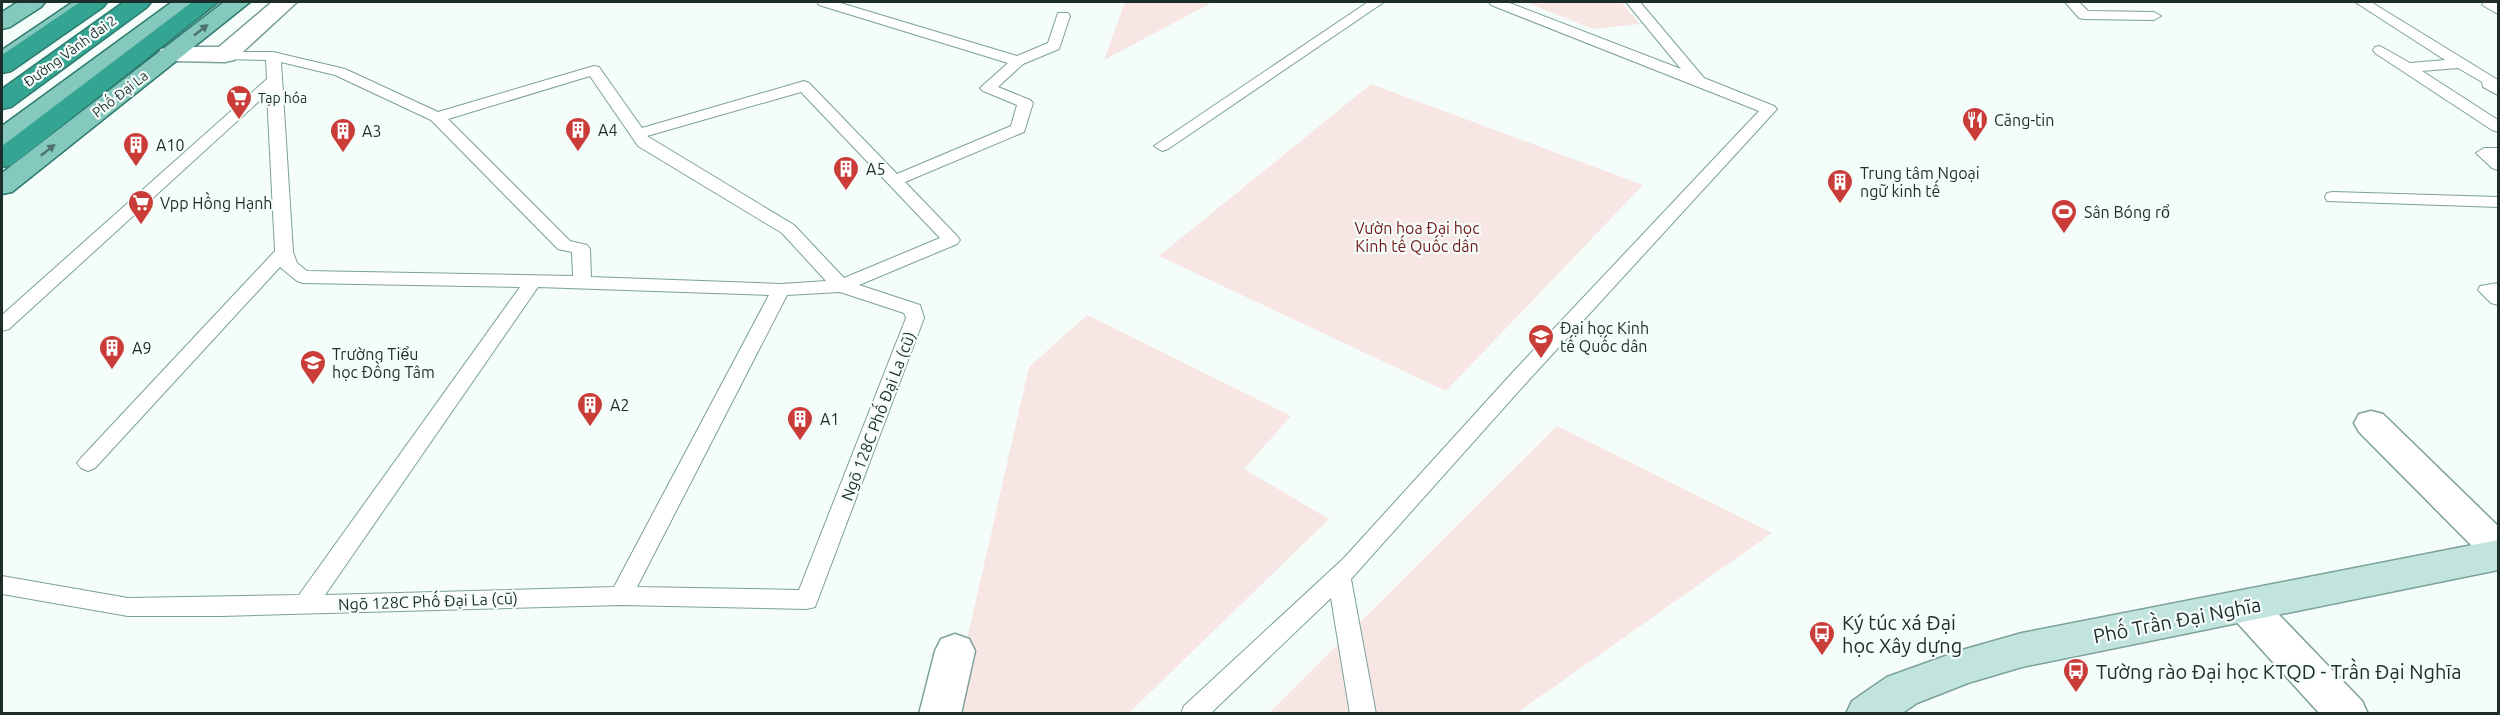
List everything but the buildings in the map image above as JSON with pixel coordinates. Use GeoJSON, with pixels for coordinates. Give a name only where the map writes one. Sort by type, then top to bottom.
{"type":"FeatureCollection","features":[{"type":"Feature","properties":{"kind":"highway"},"geometry":{"type":"LineString","coordinates":[[2,44],[68,2]]}},
{"type":"Feature","properties":{"kind":"highway","name":"Đường Vành đai 2"},"geometry":{"type":"LineString","coordinates":[[2,66],[95,2]]}},
{"type":"Feature","properties":{"kind":"highway","name":"Đường Vành đai 2"},"geometry":{"type":"LineString","coordinates":[[2,100],[139,2]]}},
{"type":"Feature","properties":{"kind":"highway"},"geometry":{"type":"LineString","coordinates":[[2,159],[206,2]]}},
{"type":"Feature","properties":{"kind":"main road"},"geometry":{"type":"LineString","coordinates":[[2,22],[33,2]]}},
{"type":"Feature","properties":{"kind":"main road"},"geometry":{"type":"LineString","coordinates":[[2,61],[88,2]]}},
{"type":"Feature","properties":{"kind":"main road"},"geometry":{"type":"LineString","coordinates":[[2,138],[186,2]]}},
{"type":"Feature","properties":{"kind":"main road","name":"Phố Đại La"},"geometry":{"type":"LineString","coordinates":[[2,186],[238,2]]}},
{"type":"Feature","properties":{"kind":"street"},"geometry":{"type":"LineString","coordinates":[[170,54],[225,55],[285,2]]}},
{"type":"Feature","properties":{"kind":"street"},"geometry":{"type":"LineString","coordinates":[[2371,423],[2499,549]]}},
{"type":"Feature","properties":{"kind":"street","name":"Phố Trần Đại Nghĩa"},"geometry":{"type":"LineString","coordinates":[[1867,714],[1902,690],[1962,667],[2022,650],[2499,555]]}},
{"type":"Feature","properties":{"kind":"street"},"geometry":{"type":"LineString","coordinates":[[2246,606],[2347,714]]}},
{"type":"Feature","properties":{"kind":"street"},"geometry":{"type":"LineString","coordinates":[[940,714],[955,651]]}},
{"type":"Feature","properties":{"kind":"lane"},"geometry":{"type":"LineString","coordinates":[[824,2],[1018,61]]}},
{"type":"Feature","properties":{"kind":"lane"},"geometry":{"type":"LineString","coordinates":[[1162,146],[1377,2]]}},
{"type":"Feature","properties":{"kind":"lane"},"geometry":{"type":"LineString","coordinates":[[1193,714],[1340,576],[1770,110],[1496,2]]}},
{"type":"Feature","properties":{"kind":"lane"},"geometry":{"type":"LineString","coordinates":[[1633,2],[1698,81]]}},
{"type":"Feature","properties":{"kind":"lane"},"geometry":{"type":"LineString","coordinates":[[2072,2],[2084,15],[2154,16]]}},
{"type":"Feature","properties":{"kind":"lane"},"geometry":{"type":"LineString","coordinates":[[2362,2],[2493,83],[2488,84],[2499,90]]}},
{"type":"Feature","properties":{"kind":"lane"},"geometry":{"type":"LineString","coordinates":[[2499,4],[2489,4],[2499,10]]}},
{"type":"Feature","properties":{"kind":"lane"},"geometry":{"type":"LineString","coordinates":[[894,181],[1018,129],[1025,103],[988,88],[1018,61],[1054,46],[1063,16]]}},
{"type":"Feature","properties":{"kind":"lane"},"geometry":{"type":"LineString","coordinates":[[2380,50],[2499,127]]}},
{"type":"Feature","properties":{"kind":"lane"},"geometry":{"type":"LineString","coordinates":[[225,55],[273,56],[340,72],[437,117],[564,245],[581,249],[582,282]]}},
{"type":"Feature","properties":{"kind":"lane"},"geometry":{"type":"LineString","coordinates":[[88,463],[284,252],[273,56]]}},
{"type":"Feature","properties":{"kind":"lane"},"geometry":{"type":"LineString","coordinates":[[2407,68],[2460,63]]}},
{"type":"Feature","properties":{"kind":"lane"},"geometry":{"type":"LineString","coordinates":[[437,117],[594,70],[644,143],[788,229],[841,286],[951,240],[804,86],[638,134]]}},
{"type":"Feature","properties":{"kind":"lane"},"geometry":{"type":"LineString","coordinates":[[2,325],[273,81]]}},
{"type":"Feature","properties":{"kind":"lane"},"geometry":{"type":"LineString","coordinates":[[2499,153],[2484,153],[2499,165]]}},
{"type":"Feature","properties":{"kind":"lane"},"geometry":{"type":"LineString","coordinates":[[2333,197],[2499,202]]}},
{"type":"Feature","properties":{"kind":"lane","name":"Ngõ 128C Phố Đại La (cũ)"},"geometry":{"type":"LineString","coordinates":[[2,585],[128,607],[621,596],[807,600],[915,318],[913,309],[841,286],[782,290],[582,282],[303,277],[289,266],[284,252]]}},
{"type":"Feature","properties":{"kind":"lane"},"geometry":{"type":"LineString","coordinates":[[306,604],[533,281]]}},
{"type":"Feature","properties":{"kind":"lane"},"geometry":{"type":"LineString","coordinates":[[2499,289],[2487,290],[2499,300]]}},
{"type":"Feature","properties":{"kind":"lane"},"geometry":{"type":"LineString","coordinates":[[621,596],[782,290]]}},
{"type":"Feature","properties":{"kind":"lane"},"geometry":{"type":"LineString","coordinates":[[1340,576],[1363,714]]}},
{"type":"Feature","properties":{"kind":"green space"},"geometry":{"type":"Polygon","coordinates":[[[1125,2],[1213,2],[1104,60],[1125,2]]]}},
{"type":"Feature","properties":{"kind":"green space"},"geometry":{"type":"Polygon","coordinates":[[[1525,2],[1621,2],[1640,24],[1593,29],[1525,2]]]}},
{"type":"Feature","properties":{"kind":"green space","name":"Vườn hoa Đại học Kinh tế Quốc dân"},"geometry":{"type":"Polygon","coordinates":[[[1371,84],[1643,185],[1446,391],[1159,256],[1371,84]]]}},
{"type":"Feature","properties":{"kind":"green space"},"geometry":{"type":"Polygon","coordinates":[[[1087,315],[1291,416],[1244,469],[1329,519],[1129,713],[950,714],[1029,367],[1087,315]]]}},
{"type":"Feature","properties":{"kind":"green space"},"geometry":{"type":"Polygon","coordinates":[[[1557,426],[1772,533],[1517,713],[1268,714],[1557,426]]]}},
{"type":"Feature","properties":{"kind":"place","name":"Tạp hóa"},"geometry":{"type":"Point","coordinates":[239,121]}},
{"type":"Feature","properties":{"kind":"place","name":"Căng-tin"},"geometry":{"type":"Point","coordinates":[1975,143]}},
{"type":"Feature","properties":{"kind":"place","name":"A4"},"geometry":{"type":"Point","coordinates":[578,153]}},
{"type":"Feature","properties":{"kind":"place","name":"A3"},"geometry":{"type":"Point","coordinates":[343,154]}},
{"type":"Feature","properties":{"kind":"place","name":"A10"},"geometry":{"type":"Point","coordinates":[136,168]}},
{"type":"Feature","properties":{"kind":"place","name":"A5"},"geometry":{"type":"Point","coordinates":[846,192]}},
{"type":"Feature","properties":{"kind":"place","name":"Trung tâm Ngoại ngữ kinh tế"},"geometry":{"type":"Point","coordinates":[1840,205]}},
{"type":"Feature","properties":{"kind":"place","name":"Vpp Hồng Hạnh"},"geometry":{"type":"Point","coordinates":[141,226]}},
{"type":"Feature","properties":{"kind":"place","name":"Sân Bóng rổ"},"geometry":{"type":"Point","coordinates":[2064,235]}},
{"type":"Feature","properties":{"kind":"place","name":"Đại học Kinh tế Quốc dân"},"geometry":{"type":"Point","coordinates":[1541,360]}},
{"type":"Feature","properties":{"kind":"place","name":"A9"},"geometry":{"type":"Point","coordinates":[112,371]}},
{"type":"Feature","properties":{"kind":"place","name":"Trường Tiểu học Đồng Tâm"},"geometry":{"type":"Point","coordinates":[313,386]}},
{"type":"Feature","properties":{"kind":"place","name":"A2"},"geometry":{"type":"Point","coordinates":[590,428]}},
{"type":"Feature","properties":{"kind":"place","name":"A1"},"geometry":{"type":"Point","coordinates":[800,442]}},
{"type":"Feature","properties":{"kind":"place","name":"Ký túc xá Đại học Xây dựng"},"geometry":{"type":"Point","coordinates":[1822,657]}},
{"type":"Feature","properties":{"kind":"place","name":"Tường rào Đại học KTQD - Trần Đại Nghĩa"},"geometry":{"type":"Point","coordinates":[2076,694]}}]}
